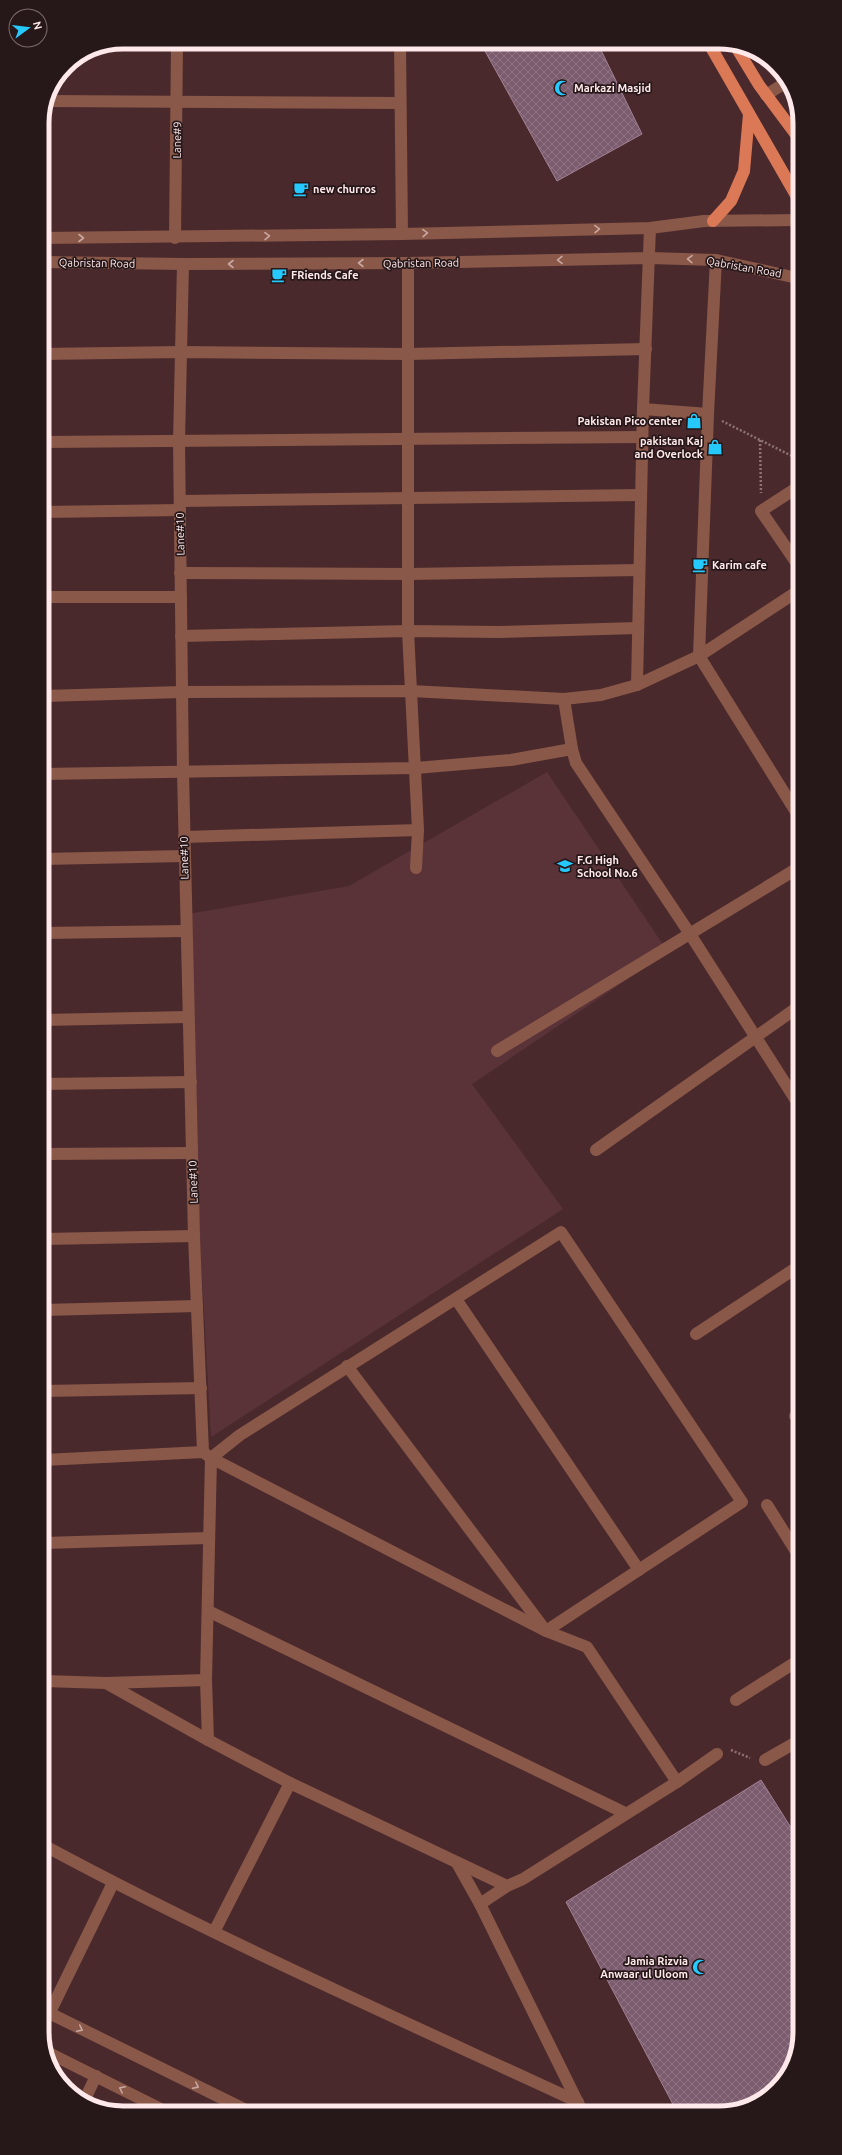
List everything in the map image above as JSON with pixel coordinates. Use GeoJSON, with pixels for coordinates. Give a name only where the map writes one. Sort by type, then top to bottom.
{"type":"FeatureCollection","features":[{"type":"Feature","properties":{"kind":"main road"},"geometry":{"type":"LineString","coordinates":[[712,49],[793,190]]}},
{"type":"Feature","properties":{"kind":"main road"},"geometry":{"type":"LineString","coordinates":[[739,52],[766,95],[793,131]]}},
{"type":"Feature","properties":{"kind":"main road"},"geometry":{"type":"LineString","coordinates":[[713,221],[731,201],[744,171],[750,114]]}},
{"type":"Feature","properties":{"kind":"street","name":"Lane#9"},"geometry":{"type":"LineString","coordinates":[[176,238],[177,49]]}},
{"type":"Feature","properties":{"kind":"street"},"geometry":{"type":"LineString","coordinates":[[400,49],[402,234]]}},
{"type":"Feature","properties":{"kind":"street"},"geometry":{"type":"LineString","coordinates":[[766,95],[782,85]]}},
{"type":"Feature","properties":{"kind":"street"},"geometry":{"type":"LineString","coordinates":[[53,101],[178,100],[400,103]]}},
{"type":"Feature","properties":{"kind":"street"},"geometry":{"type":"LineString","coordinates":[[49,238],[176,238],[402,234],[650,228],[713,221],[793,220]]}},
{"type":"Feature","properties":{"kind":"street"},"geometry":{"type":"LineString","coordinates":[[637,685],[642,437],[650,228]]}},
{"type":"Feature","properties":{"kind":"street","name":"Qabristan Road"},"geometry":{"type":"LineString","coordinates":[[49,262],[183,264],[408,263],[650,258],[716,260],[793,277]]}},
{"type":"Feature","properties":{"kind":"street"},"geometry":{"type":"LineString","coordinates":[[716,260],[708,414],[699,656],[793,807]]}},
{"type":"Feature","properties":{"kind":"street"},"geometry":{"type":"LineString","coordinates":[[408,263],[408,630],[416,768],[418,830],[416,868]]}},
{"type":"Feature","properties":{"kind":"street","name":"Lane#10"},"geometry":{"type":"LineString","coordinates":[[183,264],[179,441],[184,856],[196,1306],[200,1388],[207,1455],[208,1610],[206,1680],[208,1740]]}},
{"type":"Feature","properties":{"kind":"street"},"geometry":{"type":"LineString","coordinates":[[49,354],[181,352],[408,354],[646,349]]}},
{"type":"Feature","properties":{"kind":"street"},"geometry":{"type":"LineString","coordinates":[[643,409],[708,414]]}},
{"type":"Feature","properties":{"kind":"street"},"geometry":{"type":"LineString","coordinates":[[49,442],[642,437]]}},
{"type":"Feature","properties":{"kind":"street"},"geometry":{"type":"LineString","coordinates":[[793,490],[761,511],[793,558]]}},
{"type":"Feature","properties":{"kind":"street"},"geometry":{"type":"LineString","coordinates":[[49,512],[473,497],[641,495]]}},
{"type":"Feature","properties":{"kind":"street"},"geometry":{"type":"LineString","coordinates":[[180,573],[409,574],[639,570]]}},
{"type":"Feature","properties":{"kind":"street"},"geometry":{"type":"LineString","coordinates":[[49,696],[182,692],[411,691],[564,699],[601,695],[637,685],[699,656],[793,594]]}},
{"type":"Feature","properties":{"kind":"street"},"geometry":{"type":"LineString","coordinates":[[49,597],[180,596]]}},
{"type":"Feature","properties":{"kind":"street"},"geometry":{"type":"LineString","coordinates":[[181,636],[408,630],[499,632],[638,628]]}},
{"type":"Feature","properties":{"kind":"street"},"geometry":{"type":"LineString","coordinates":[[564,699],[572,749],[576,763],[690,934],[793,1096]]}},
{"type":"Feature","properties":{"kind":"street"},"geometry":{"type":"LineString","coordinates":[[49,774],[416,768],[511,760],[572,749]]}},
{"type":"Feature","properties":{"kind":"street"},"geometry":{"type":"LineString","coordinates":[[184,837],[418,830]]}},
{"type":"Feature","properties":{"kind":"street"},"geometry":{"type":"LineString","coordinates":[[49,860],[184,856]]}},
{"type":"Feature","properties":{"kind":"street"},"geometry":{"type":"LineString","coordinates":[[497,1051],[793,871]]}},
{"type":"Feature","properties":{"kind":"street"},"geometry":{"type":"LineString","coordinates":[[49,933],[186,931]]}},
{"type":"Feature","properties":{"kind":"street"},"geometry":{"type":"LineString","coordinates":[[596,1150],[793,1010]]}},
{"type":"Feature","properties":{"kind":"street"},"geometry":{"type":"LineString","coordinates":[[49,1020],[188,1017]]}},
{"type":"Feature","properties":{"kind":"street"},"geometry":{"type":"LineString","coordinates":[[49,1084],[191,1082]]}},
{"type":"Feature","properties":{"kind":"street"},"geometry":{"type":"LineString","coordinates":[[49,1154],[192,1153]]}},
{"type":"Feature","properties":{"kind":"street"},"geometry":{"type":"LineString","coordinates":[[207,1455],[561,1232],[742,1502],[546,1631]]}},
{"type":"Feature","properties":{"kind":"street"},"geometry":{"type":"LineString","coordinates":[[49,1239],[194,1236]]}},
{"type":"Feature","properties":{"kind":"street"},"geometry":{"type":"LineString","coordinates":[[696,1334],[793,1270]]}},
{"type":"Feature","properties":{"kind":"street"},"geometry":{"type":"LineString","coordinates":[[456,1299],[639,1570]]}},
{"type":"Feature","properties":{"kind":"street"},"geometry":{"type":"LineString","coordinates":[[49,1310],[196,1306]]}},
{"type":"Feature","properties":{"kind":"street"},"geometry":{"type":"LineString","coordinates":[[347,1366],[546,1631]]}},
{"type":"Feature","properties":{"kind":"street"},"geometry":{"type":"LineString","coordinates":[[49,1391],[200,1388]]}},
{"type":"Feature","properties":{"kind":"street"},"geometry":{"type":"LineString","coordinates":[[49,1460],[207,1455],[546,1631],[587,1647],[677,1782]]}},
{"type":"Feature","properties":{"kind":"street"},"geometry":{"type":"LineString","coordinates":[[767,1505],[793,1546]]}},
{"type":"Feature","properties":{"kind":"street"},"geometry":{"type":"LineString","coordinates":[[49,1543],[208,1538]]}},
{"type":"Feature","properties":{"kind":"street"},"geometry":{"type":"LineString","coordinates":[[208,1610],[625,1813]]}},
{"type":"Feature","properties":{"kind":"street"},"geometry":{"type":"LineString","coordinates":[[736,1700],[793,1664]]}},
{"type":"Feature","properties":{"kind":"street"},"geometry":{"type":"LineString","coordinates":[[49,1681],[106,1683],[206,1680]]}},
{"type":"Feature","properties":{"kind":"street"},"geometry":{"type":"LineString","coordinates":[[106,1683],[208,1740],[290,1782],[457,1864],[507,1886]]}},
{"type":"Feature","properties":{"kind":"street"},"geometry":{"type":"LineString","coordinates":[[765,1760],[793,1744]]}},
{"type":"Feature","properties":{"kind":"street"},"geometry":{"type":"LineString","coordinates":[[480,1904],[507,1886],[523,1879],[625,1813],[677,1782],[717,1754]]}},
{"type":"Feature","properties":{"kind":"street"},"geometry":{"type":"LineString","coordinates":[[214,1932],[290,1782]]}},
{"type":"Feature","properties":{"kind":"street"},"geometry":{"type":"LineString","coordinates":[[49,1848],[113,1883],[580,2106]]}},
{"type":"Feature","properties":{"kind":"street"},"geometry":{"type":"LineString","coordinates":[[457,1864],[480,1904],[580,2106]]}},
{"type":"Feature","properties":{"kind":"street"},"geometry":{"type":"LineString","coordinates":[[49,2008],[113,1883]]}},
{"type":"Feature","properties":{"kind":"street"},"geometry":{"type":"LineString","coordinates":[[49,2013],[238,2106]]}},
{"type":"Feature","properties":{"kind":"street"},"geometry":{"type":"LineString","coordinates":[[54,2056],[155,2106]]}},
{"type":"Feature","properties":{"kind":"street"},"geometry":{"type":"LineString","coordinates":[[86,2095],[96,2076]]}},
{"type":"Feature","properties":{"kind":"path"},"geometry":{"type":"LineString","coordinates":[[708,414],[793,456]]}},
{"type":"Feature","properties":{"kind":"path"},"geometry":{"type":"LineString","coordinates":[[760,440],[761,511]]}},
{"type":"Feature","properties":{"kind":"path"},"geometry":{"type":"LineString","coordinates":[[717,1754],[732,1750],[754,1759],[765,1760]]}},
{"type":"Feature","properties":{"kind":"shaded area"},"geometry":{"type":"Polygon","coordinates":[[[547,772],[668,952],[472,1084],[563,1209],[211,1437],[182,915],[349,886],[547,772]]]}},
{"type":"Feature","properties":{"kind":"building","name":"Markazi Masjid"},"geometry":{"type":"Polygon","coordinates":[[[484,49],[600,49],[642,134],[557,181],[484,49]]]}},
{"type":"Feature","properties":{"kind":"building","name":"Jamia Rizvia Anwaar ul Uloom"},"geometry":{"type":"Polygon","coordinates":[[[761,1780],[793,1831],[793,2032],[789,2056],[778,2077],[768,2088],[756,2096],[738,2103],[719,2106],[674,2106],[566,1902],[761,1780]]]}},
{"type":"Feature","properties":{"kind":"place","name":"Markazi Masjid"},"geometry":{"type":"Point","coordinates":[562,88]}},
{"type":"Feature","properties":{"kind":"place","name":"new churros"},"geometry":{"type":"Point","coordinates":[301,189]}},
{"type":"Feature","properties":{"kind":"place","name":"FRiends Cafe"},"geometry":{"type":"Point","coordinates":[279,275]}},
{"type":"Feature","properties":{"kind":"place","name":"Pakistan Pico center"},"geometry":{"type":"Point","coordinates":[694,421]}},
{"type":"Feature","properties":{"kind":"place","name":"pakistan Kaj and Overlock"},"geometry":{"type":"Point","coordinates":[715,447]}},
{"type":"Feature","properties":{"kind":"place","name":"Karim cafe"},"geometry":{"type":"Point","coordinates":[700,565]}},
{"type":"Feature","properties":{"kind":"place","name":"F.G High School No.6"},"geometry":{"type":"Point","coordinates":[565,866]}},
{"type":"Feature","properties":{"kind":"place","name":"Jamia Rizvia Anwaar ul Uloom"},"geometry":{"type":"Point","coordinates":[700,1967]}}]}
